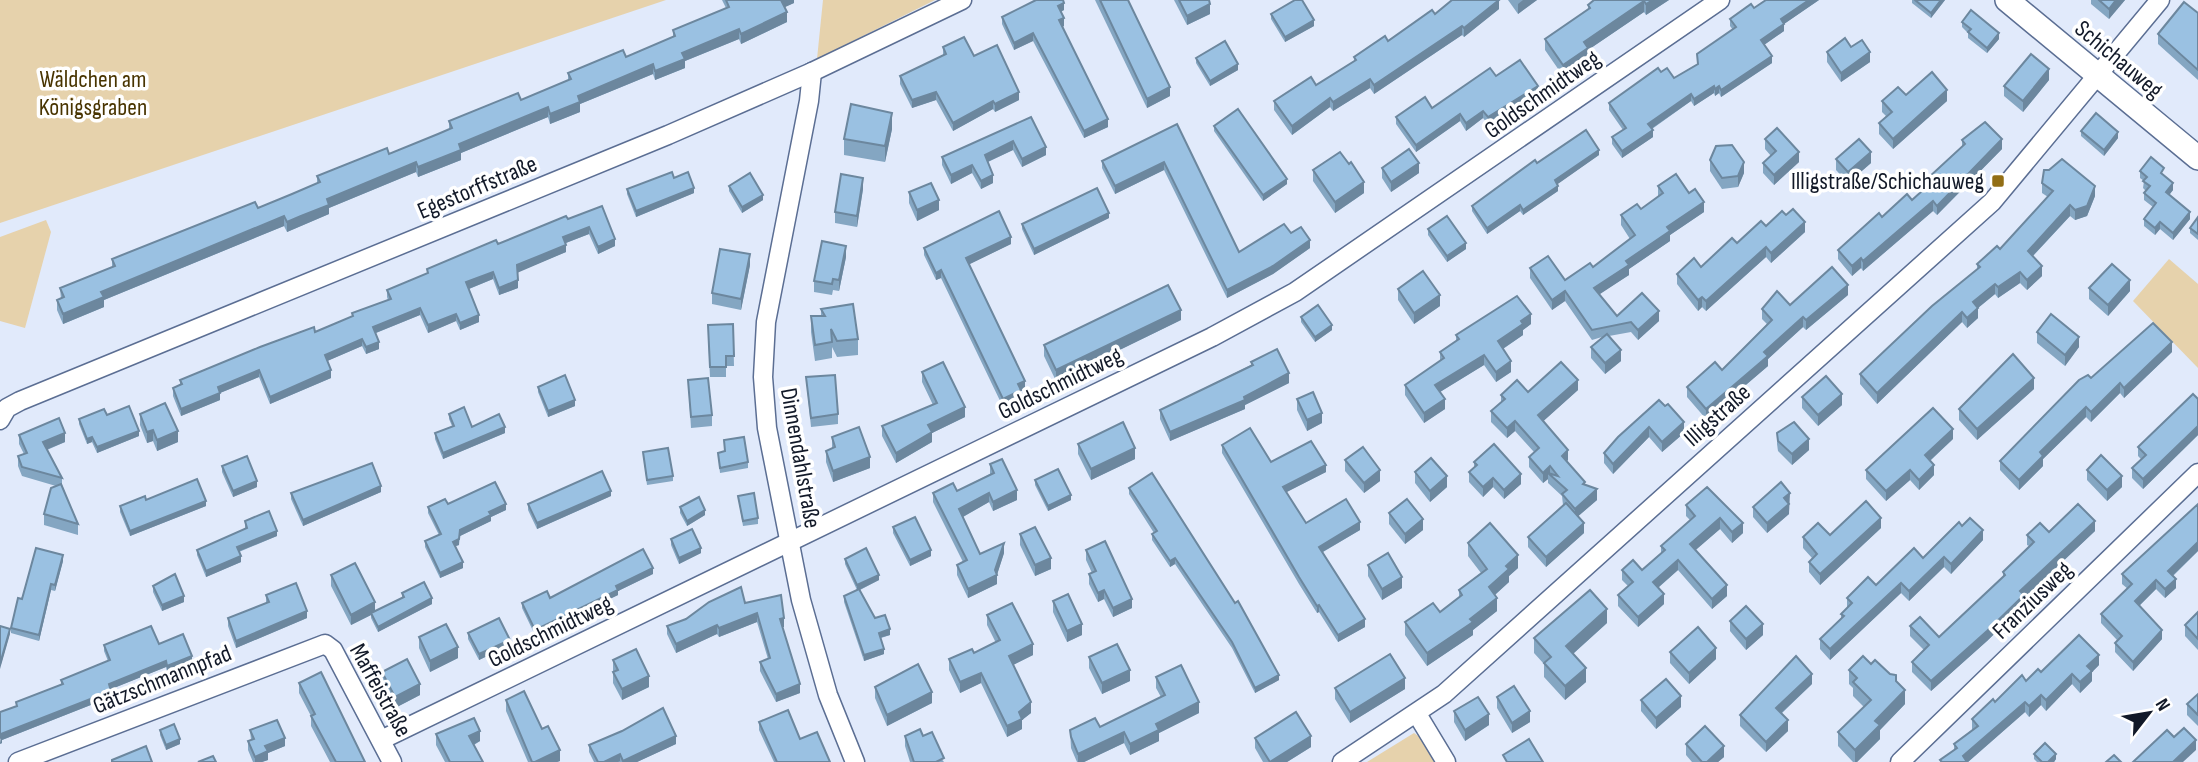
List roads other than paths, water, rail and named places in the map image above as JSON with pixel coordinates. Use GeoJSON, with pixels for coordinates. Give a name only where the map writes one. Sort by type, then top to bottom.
{"type":"FeatureCollection","features":[{"type":"Feature","properties":{"kind":"street","name":"Egestorffstraße"},"geometry":{"type":"LineString","coordinates":[[4,414],[812,72],[962,0]]}},
{"type":"Feature","properties":{"kind":"street","name":"Goldschmidtweg"},"geometry":{"type":"LineString","coordinates":[[381,740],[1212,337],[1295,292],[1720,0]]}},
{"type":"Feature","properties":{"kind":"street","name":"Schichauweg"},"geometry":{"type":"LineString","coordinates":[[2007,0],[2198,158]]}},
{"type":"Feature","properties":{"kind":"street","name":"Illigstraße"},"geometry":{"type":"LineString","coordinates":[[1342,762],[1444,694],[1992,202],[2160,0]]}},
{"type":"Feature","properties":{"kind":"street","name":"Dinnendahlstraße"},"geometry":{"type":"LineString","coordinates":[[812,72],[763,343],[767,428],[813,650],[855,762]]}},
{"type":"Feature","properties":{"kind":"street","name":"Franziusweg"},"geometry":{"type":"LineString","coordinates":[[1900,762],[2198,473]]}},
{"type":"Feature","properties":{"kind":"street","name":"Maffeistraße"},"geometry":{"type":"LineString","coordinates":[[325,644],[333,650],[392,762]]}},
{"type":"Feature","properties":{"kind":"street","name":"Gätzschmannpfad"},"geometry":{"type":"LineString","coordinates":[[18,762],[325,644]]}},
{"type":"Feature","properties":{"kind":"street"},"geometry":{"type":"LineString","coordinates":[[1417,714],[1446,762]]}},
{"type":"Feature","properties":{"kind":"place","name":"Illigstraße/Schichauweg"},"geometry":{"type":"Point","coordinates":[1998,181]}},
{"type":"Feature","properties":{"kind":"park label","name":"Wäldchen am Königsgraben"},"geometry":{"type":"Point","coordinates":[93,93]}}]}
